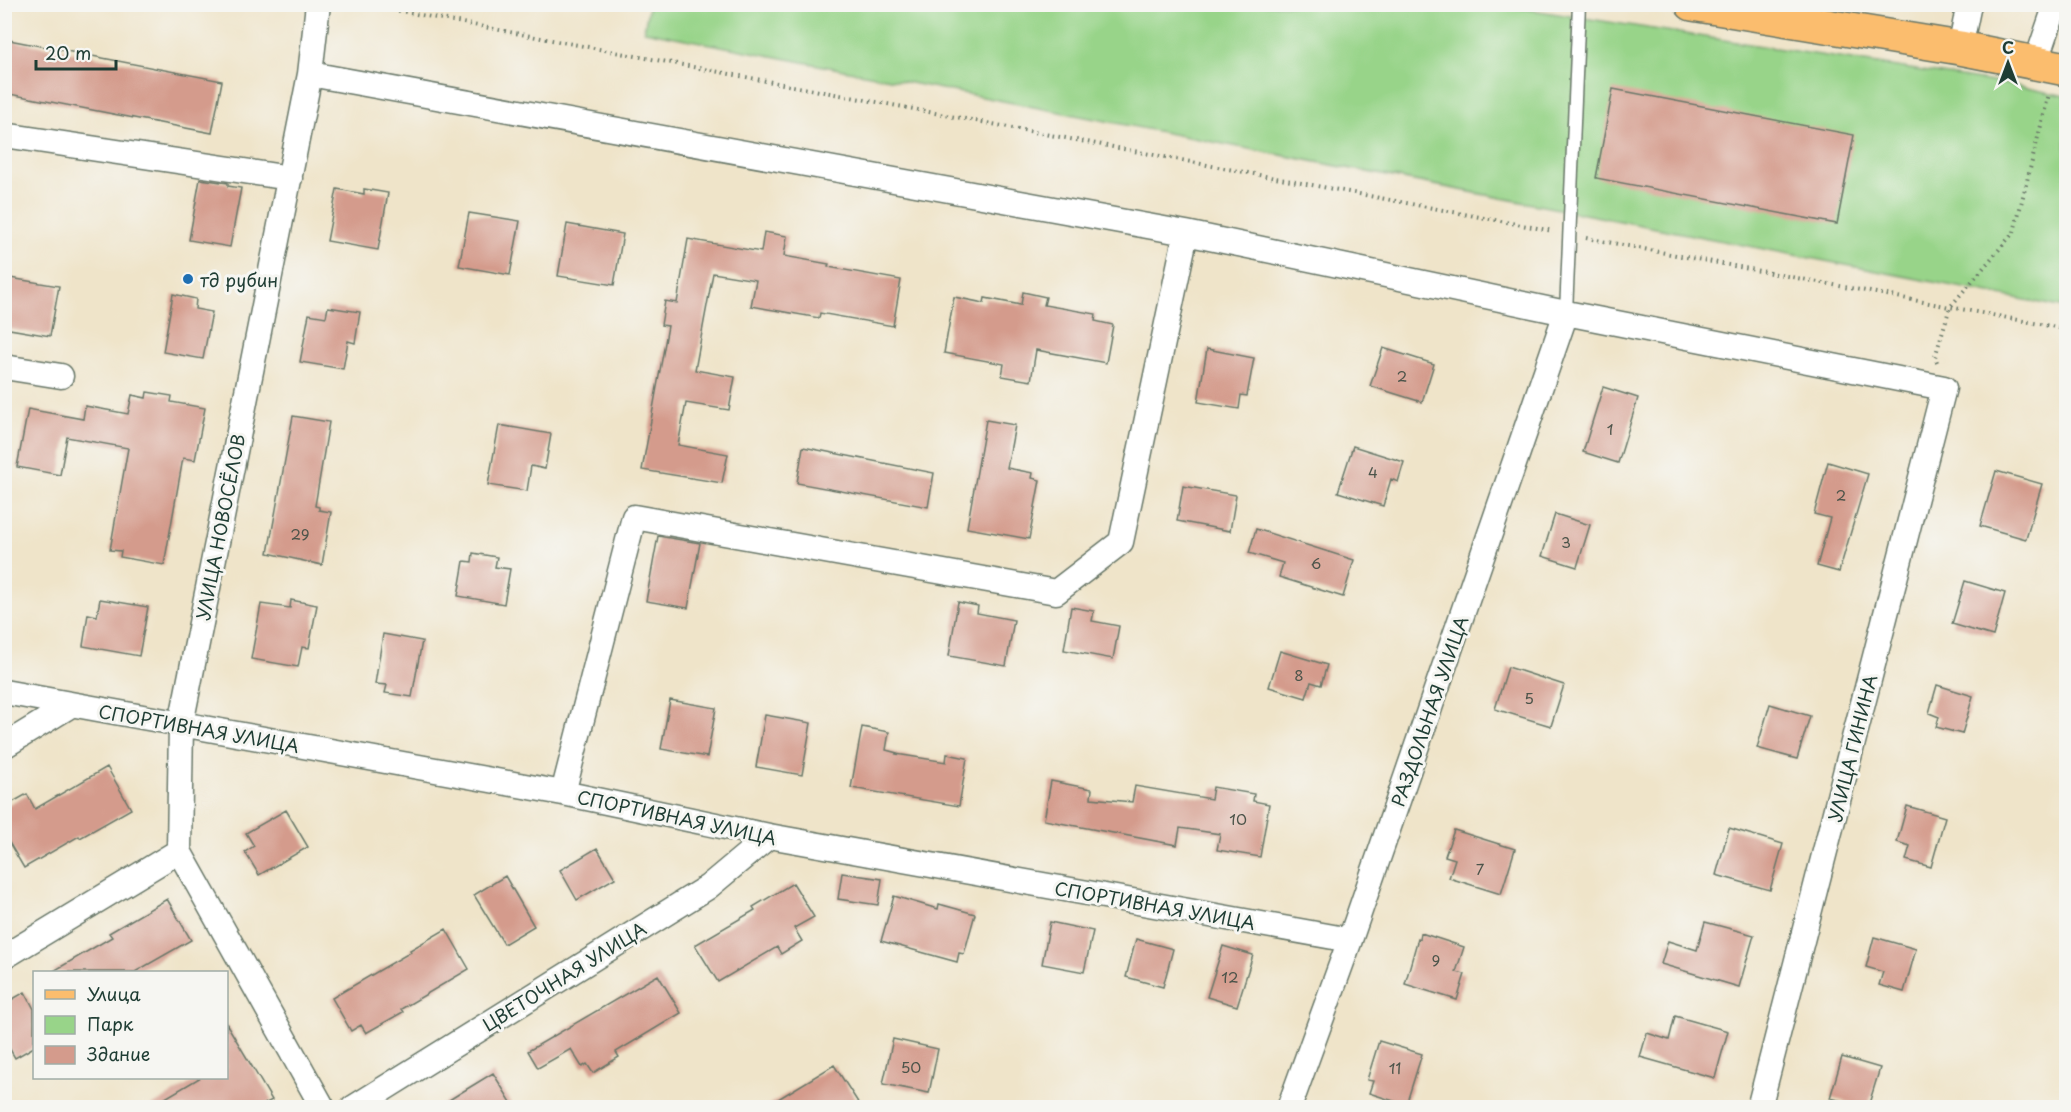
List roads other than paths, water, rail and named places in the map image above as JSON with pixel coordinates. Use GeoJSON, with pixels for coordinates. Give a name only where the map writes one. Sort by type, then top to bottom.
{"type":"FeatureCollection","features":[{"type":"Feature","properties":{"kind":"main road"},"geometry":{"type":"LineString","coordinates":[[1692,4],[1960,48],[2053,66]]}},
{"type":"Feature","properties":{"kind":"street","name":"УЛИЦА НОВОСЁЛОВ"},"geometry":{"type":"LineString","coordinates":[[179,850],[181,724],[310,74],[318,4]]}},
{"type":"Feature","properties":{"kind":"street"},"geometry":{"type":"LineString","coordinates":[[1960,48],[1969,4]]}},
{"type":"Feature","properties":{"kind":"street"},"geometry":{"type":"LineString","coordinates":[[2053,66],[2056,4]]}},
{"type":"Feature","properties":{"kind":"street"},"geometry":{"type":"LineString","coordinates":[[310,74],[1186,233],[1566,313]]}},
{"type":"Feature","properties":{"kind":"street"},"geometry":{"type":"LineString","coordinates":[[4,135],[290,178]]}},
{"type":"Feature","properties":{"kind":"street"},"geometry":{"type":"LineString","coordinates":[[563,793],[634,517],[1056,592],[1121,542],[1186,233]]}},
{"type":"Feature","properties":{"kind":"street","name":"УЛИЦА ГИНИНА"},"geometry":{"type":"LineString","coordinates":[[1566,313],[1944,388],[1759,1107]]}},
{"type":"Feature","properties":{"kind":"street","name":"РАЗДОЛЬНАЯ УЛИЦА"},"geometry":{"type":"LineString","coordinates":[[1289,1107],[1350,940],[1566,313]]}},
{"type":"Feature","properties":{"kind":"street"},"geometry":{"type":"LineString","coordinates":[[4,367],[61,376]]}},
{"type":"Feature","properties":{"kind":"street","name":"СПОРТИВНАЯ УЛИЦА"},"geometry":{"type":"LineString","coordinates":[[4,692],[563,793],[769,836],[1350,940]]}},
{"type":"Feature","properties":{"kind":"street"},"geometry":{"type":"LineString","coordinates":[[4,746],[71,705]]}},
{"type":"Feature","properties":{"kind":"street","name":"ЦВЕТОЧНАЯ УЛИЦА"},"geometry":{"type":"LineString","coordinates":[[353,1107],[708,886],[769,836]]}},
{"type":"Feature","properties":{"kind":"street"},"geometry":{"type":"LineString","coordinates":[[4,957],[179,850],[323,1107]]}},
{"type":"Feature","properties":{"kind":"lane"},"geometry":{"type":"LineString","coordinates":[[1566,313],[1579,4]]}},
{"type":"Feature","properties":{"kind":"place","name":"тд рубин"},"geometry":{"type":"Point","coordinates":[188,279]}}]}
